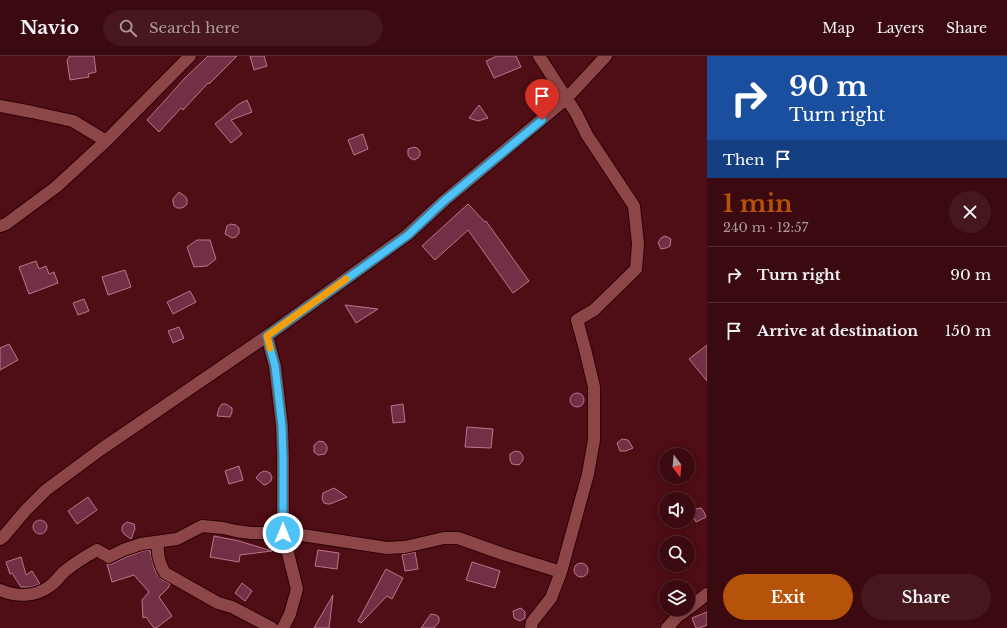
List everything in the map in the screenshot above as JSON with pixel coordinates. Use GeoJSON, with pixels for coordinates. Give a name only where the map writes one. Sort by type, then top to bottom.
{"type":"FeatureCollection","features":[{"type":"Feature","properties":{"kind":"street"},"geometry":{"type":"LineString","coordinates":[[0,226],[6,224],[56,187],[106,142],[190,56]]}},
{"type":"Feature","properties":{"kind":"street"},"geometry":{"type":"LineString","coordinates":[[531,628],[532,622],[551,598],[561,572],[588,474],[594,440],[594,387],[577,320],[594,310],[636,269],[638,244],[634,206],[539,56]]}},
{"type":"Feature","properties":{"kind":"street"},"geometry":{"type":"LineString","coordinates":[[0,539],[46,490],[100,450],[267,336],[408,235],[444,201],[566,99],[606,56]]}},
{"type":"Feature","properties":{"kind":"street"},"geometry":{"type":"LineString","coordinates":[[0,106],[73,121],[106,142]]}},
{"type":"Feature","properties":{"kind":"street"},"geometry":{"type":"LineString","coordinates":[[267,336],[275,366],[282,426],[283,533],[297,589],[290,614],[283,628]]}},
{"type":"Feature","properties":{"kind":"street"},"geometry":{"type":"LineString","coordinates":[[0,590],[8,594],[23,596],[39,593],[51,585],[65,571],[97,550],[109,557],[123,550],[141,544],[177,540],[202,526],[251,533],[283,533],[387,548],[405,547],[444,538],[458,538],[561,572]]}},
{"type":"Feature","properties":{"kind":"street"},"geometry":{"type":"LineString","coordinates":[[158,542],[158,552],[162,569],[165,573],[218,603],[232,607],[272,628]]}},
{"type":"Feature","properties":{"kind":"street"},"geometry":{"type":"LineString","coordinates":[[695,603],[707,594]]}},
{"type":"Feature","properties":{"kind":"street"},"geometry":{"type":"LineString","coordinates":[[667,628],[679,616]]}},
{"type":"Feature","properties":{"kind":"building"},"geometry":{"type":"Polygon","coordinates":[[[70,56],[94,56],[96,72],[88,74],[89,77],[70,80],[67,60],[70,56]]]}},
{"type":"Feature","properties":{"kind":"building"},"geometry":{"type":"Polygon","coordinates":[[[208,56],[237,56],[209,84],[208,83],[183,110],[181,108],[159,132],[147,120],[184,79],[208,56]]]}},
{"type":"Feature","properties":{"kind":"building"},"geometry":{"type":"Polygon","coordinates":[[[250,56],[264,56],[267,66],[254,70],[250,56]]]}},
{"type":"Feature","properties":{"kind":"building"},"geometry":{"type":"Polygon","coordinates":[[[497,56],[516,56],[521,67],[494,78],[486,61],[497,56]]]}},
{"type":"Feature","properties":{"kind":"building"},"geometry":{"type":"Polygon","coordinates":[[[247,100],[252,112],[231,120],[242,134],[231,143],[215,124],[239,104],[247,100]]]}},
{"type":"Feature","properties":{"kind":"building"},"geometry":{"type":"Polygon","coordinates":[[[479,105],[488,118],[478,121],[469,118],[479,105]]]}},
{"type":"Feature","properties":{"kind":"building"},"geometry":{"type":"Polygon","coordinates":[[[363,134],[368,149],[354,155],[348,140],[363,134]]]}},
{"type":"Feature","properties":{"kind":"building"},"geometry":{"type":"Polygon","coordinates":[[[414,147],[420,151],[420,155],[414,160],[408,155],[408,149],[414,147]]]}},
{"type":"Feature","properties":{"kind":"building"},"geometry":{"type":"Polygon","coordinates":[[[179,192],[186,197],[187,204],[184,207],[177,208],[174,206],[173,199],[179,192]]]}},
{"type":"Feature","properties":{"kind":"building"},"geometry":{"type":"Polygon","coordinates":[[[468,204],[485,222],[486,221],[529,281],[513,293],[468,230],[435,260],[422,246],[468,204]]]}},
{"type":"Feature","properties":{"kind":"building"},"geometry":{"type":"Polygon","coordinates":[[[231,224],[236,225],[239,228],[239,233],[236,237],[232,238],[225,234],[227,226],[231,224]]]}},
{"type":"Feature","properties":{"kind":"building"},"geometry":{"type":"Polygon","coordinates":[[[665,236],[671,239],[670,246],[661,249],[658,243],[661,238],[665,236]]]}},
{"type":"Feature","properties":{"kind":"building"},"geometry":{"type":"Polygon","coordinates":[[[197,240],[210,240],[216,259],[207,266],[194,267],[187,247],[197,240]]]}},
{"type":"Feature","properties":{"kind":"building"},"geometry":{"type":"Polygon","coordinates":[[[36,261],[39,269],[46,266],[49,274],[54,272],[58,283],[29,294],[19,267],[36,261]]]}},
{"type":"Feature","properties":{"kind":"building"},"geometry":{"type":"Polygon","coordinates":[[[125,270],[131,287],[108,295],[102,277],[125,270]]]}},
{"type":"Feature","properties":{"kind":"building"},"geometry":{"type":"Polygon","coordinates":[[[190,291],[196,302],[173,314],[167,302],[190,291]]]}},
{"type":"Feature","properties":{"kind":"building"},"geometry":{"type":"Polygon","coordinates":[[[84,299],[89,311],[78,315],[73,303],[84,299]]]}},
{"type":"Feature","properties":{"kind":"building"},"geometry":{"type":"Polygon","coordinates":[[[345,305],[378,309],[356,323],[345,305]]]}},
{"type":"Feature","properties":{"kind":"building"},"geometry":{"type":"Polygon","coordinates":[[[179,327],[184,338],[173,343],[168,331],[179,327]]]}},
{"type":"Feature","properties":{"kind":"building"},"geometry":{"type":"Polygon","coordinates":[[[9,344],[18,360],[0,370],[0,348],[9,344]]]}},
{"type":"Feature","properties":{"kind":"building"},"geometry":{"type":"Polygon","coordinates":[[[707,345],[707,381],[689,359],[707,345]]]}},
{"type":"Feature","properties":{"kind":"building"},"geometry":{"type":"Polygon","coordinates":[[[577,393],[582,395],[584,400],[582,405],[577,407],[572,405],[570,400],[572,395],[577,393]]]}},
{"type":"Feature","properties":{"kind":"building"},"geometry":{"type":"Polygon","coordinates":[[[222,404],[226,404],[232,408],[230,417],[217,416],[219,408],[222,404]]]}},
{"type":"Feature","properties":{"kind":"building"},"geometry":{"type":"Polygon","coordinates":[[[403,404],[405,422],[393,423],[391,406],[403,404]]]}},
{"type":"Feature","properties":{"kind":"building"},"geometry":{"type":"Polygon","coordinates":[[[467,427],[493,429],[491,448],[465,447],[467,427]]]}},
{"type":"Feature","properties":{"kind":"building"},"geometry":{"type":"Polygon","coordinates":[[[622,439],[628,440],[633,448],[626,451],[620,451],[617,443],[622,439]]]}},
{"type":"Feature","properties":{"kind":"building"},"geometry":{"type":"Polygon","coordinates":[[[319,441],[324,442],[327,446],[325,454],[318,455],[314,452],[314,445],[319,441]]]}},
{"type":"Feature","properties":{"kind":"building"},"geometry":{"type":"Polygon","coordinates":[[[515,451],[520,452],[523,456],[523,460],[519,465],[512,464],[510,460],[510,454],[515,451]]]}},
{"type":"Feature","properties":{"kind":"building"},"geometry":{"type":"Polygon","coordinates":[[[239,466],[243,480],[229,484],[225,471],[239,466]]]}},
{"type":"Feature","properties":{"kind":"building"},"geometry":{"type":"Polygon","coordinates":[[[264,471],[270,473],[272,477],[271,481],[264,485],[256,478],[264,471]]]}},
{"type":"Feature","properties":{"kind":"building"},"geometry":{"type":"Polygon","coordinates":[[[334,488],[347,497],[330,504],[324,503],[322,499],[323,493],[334,488]]]}},
{"type":"Feature","properties":{"kind":"building"},"geometry":{"type":"Polygon","coordinates":[[[88,497],[97,510],[77,524],[68,511],[88,497]]]}},
{"type":"Feature","properties":{"kind":"building"},"geometry":{"type":"Polygon","coordinates":[[[701,508],[706,517],[696,522],[695,510],[701,508]]]}},
{"type":"Feature","properties":{"kind":"building"},"geometry":{"type":"Polygon","coordinates":[[[40,520],[45,522],[47,527],[45,532],[40,534],[35,532],[33,527],[35,522],[40,520]]]}},
{"type":"Feature","properties":{"kind":"building"},"geometry":{"type":"Polygon","coordinates":[[[127,522],[134,524],[135,529],[131,539],[122,531],[123,525],[127,522]]]}},
{"type":"Feature","properties":{"kind":"building"},"geometry":{"type":"Polygon","coordinates":[[[214,536],[239,541],[272,551],[240,555],[239,562],[210,557],[214,536]]]}},
{"type":"Feature","properties":{"kind":"building"},"geometry":{"type":"Polygon","coordinates":[[[150,550],[156,573],[161,579],[170,584],[159,597],[172,616],[156,628],[154,628],[146,617],[143,618],[142,600],[149,592],[134,575],[112,582],[107,564],[112,564],[126,557],[150,550]]]}},
{"type":"Feature","properties":{"kind":"building"},"geometry":{"type":"Polygon","coordinates":[[[318,550],[339,553],[337,569],[315,566],[318,550]]]}},
{"type":"Feature","properties":{"kind":"building"},"geometry":{"type":"Polygon","coordinates":[[[415,552],[418,569],[405,571],[402,555],[415,552]]]}},
{"type":"Feature","properties":{"kind":"building"},"geometry":{"type":"Polygon","coordinates":[[[21,557],[26,575],[32,571],[40,584],[31,587],[21,587],[12,573],[10,574],[6,562],[21,557]]]}},
{"type":"Feature","properties":{"kind":"building"},"geometry":{"type":"Polygon","coordinates":[[[472,562],[500,571],[495,588],[466,580],[472,562]]]}},
{"type":"Feature","properties":{"kind":"building"},"geometry":{"type":"Polygon","coordinates":[[[578,563],[584,563],[588,567],[588,573],[584,577],[578,577],[574,573],[574,567],[578,563]]]}},
{"type":"Feature","properties":{"kind":"building"},"geometry":{"type":"Polygon","coordinates":[[[386,569],[403,578],[392,599],[387,596],[361,623],[358,621],[386,569]]]}},
{"type":"Feature","properties":{"kind":"building"},"geometry":{"type":"Polygon","coordinates":[[[242,583],[252,591],[245,601],[235,593],[242,583]]]}},
{"type":"Feature","properties":{"kind":"building"},"geometry":{"type":"Polygon","coordinates":[[[333,595],[329,628],[314,628],[333,595]]]}},
{"type":"Feature","properties":{"kind":"building"},"geometry":{"type":"Polygon","coordinates":[[[521,608],[525,612],[525,618],[520,621],[514,618],[513,611],[521,608]]]}},
{"type":"Feature","properties":{"kind":"building"},"geometry":{"type":"Polygon","coordinates":[[[707,612],[707,625],[696,628],[692,618],[707,612]]]}},
{"type":"Feature","properties":{"kind":"building"},"geometry":{"type":"Polygon","coordinates":[[[431,614],[439,617],[439,622],[434,628],[421,628],[431,614]]]}},
{"type":"Feature","properties":{"kind":"slow traffic"},"geometry":{"type":"LineString","coordinates":[[270,348],[267,336],[346,279]]}},
{"type":"Feature","properties":{"kind":"route"},"geometry":{"type":"LineString","coordinates":[[283,533],[282,426],[275,366],[267,336],[408,235],[444,201],[542,120]]}}]}
